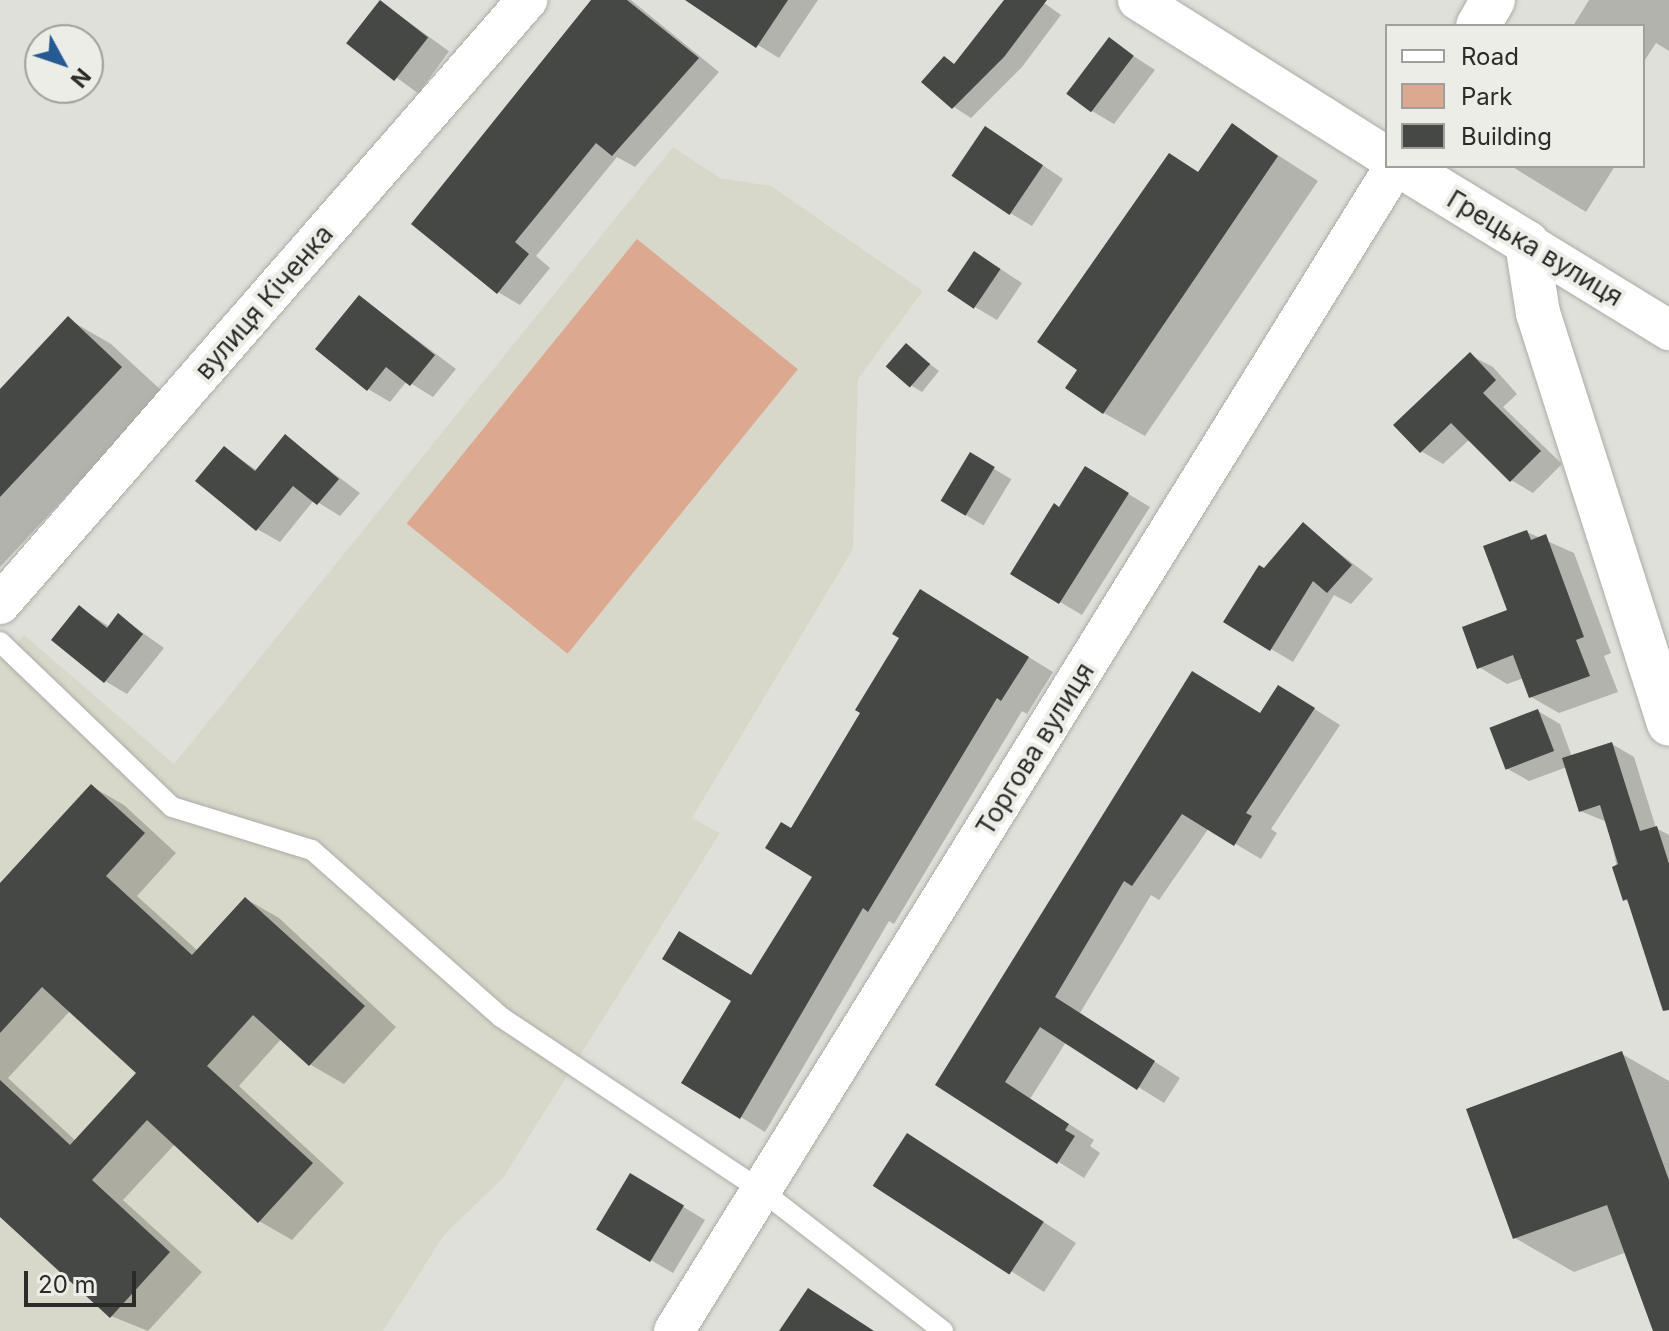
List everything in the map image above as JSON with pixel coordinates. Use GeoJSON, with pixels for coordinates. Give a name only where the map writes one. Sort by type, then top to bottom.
{"type":"FeatureCollection","features":[{"type":"Feature","properties":{"kind":"main road"},"geometry":{"type":"LineString","coordinates":[[1479,24],[1493,0]]}},
{"type":"Feature","properties":{"kind":"main road","name":"Грецька вулиця"},"geometry":{"type":"LineString","coordinates":[[1401,168],[1527,243]]}},
{"type":"Feature","properties":{"kind":"main road"},"geometry":{"type":"LineString","coordinates":[[1527,243],[1538,313],[1669,724]]}},
{"type":"Feature","properties":{"kind":"street","name":"вулиця Кіченка"},"geometry":{"type":"LineString","coordinates":[[0,604],[527,0]]}},
{"type":"Feature","properties":{"kind":"street"},"geometry":{"type":"LineString","coordinates":[[1138,0],[1385,156]]}},
{"type":"Feature","properties":{"kind":"street","name":"Торгова вулиця"},"geometry":{"type":"LineString","coordinates":[[674,1331],[1397,168]]}},
{"type":"Feature","properties":{"kind":"street","name":"Грецька вулиця"},"geometry":{"type":"LineString","coordinates":[[1527,243],[1669,330]]}},
{"type":"Feature","properties":{"kind":"lane"},"geometry":{"type":"LineString","coordinates":[[0,642],[172,807],[312,850],[501,1017],[762,1191],[943,1331]]}},
{"type":"Feature","properties":{"kind":"shaded area"},"geometry":{"type":"Polygon","coordinates":[[[673,147],[720,178],[771,186],[923,291],[858,379],[853,549],[692,818],[720,833],[503,1178],[444,1235],[383,1331],[0,1331],[0,661],[24,635],[174,764],[673,147]]]}},
{"type":"Feature","properties":{"kind":"green space"},"geometry":{"type":"Polygon","coordinates":[[[637,239],[798,369],[568,654],[407,523],[637,239]]]}},
{"type":"Feature","properties":{"kind":"building"},"geometry":{"type":"Polygon","coordinates":[[[380,0],[428,38],[394,81],[346,43],[380,0]]]}},
{"type":"Feature","properties":{"kind":"building"},"geometry":{"type":"Polygon","coordinates":[[[591,0],[627,0],[699,58],[612,156],[596,143],[515,242],[529,254],[497,294],[411,224],[591,0]]]}},
{"type":"Feature","properties":{"kind":"building"},"geometry":{"type":"Polygon","coordinates":[[[685,0],[788,0],[756,48],[685,0]]]}},
{"type":"Feature","properties":{"kind":"building"},"geometry":{"type":"Polygon","coordinates":[[[1004,0],[1047,0],[1004,57],[952,109],[921,82],[944,56],[954,64],[1004,0]]]}},
{"type":"Feature","properties":{"kind":"building"},"geometry":{"type":"Polygon","coordinates":[[[1109,37],[1134,56],[1091,112],[1066,94],[1109,37]]]}},
{"type":"Feature","properties":{"kind":"building"},"geometry":{"type":"Polygon","coordinates":[[[1232,123],[1278,156],[1103,414],[1065,388],[1077,370],[1037,342],[1169,153],[1198,172],[1232,123]]]}},
{"type":"Feature","properties":{"kind":"building"},"geometry":{"type":"Polygon","coordinates":[[[985,126],[1043,165],[1009,215],[951,176],[985,126]]]}},
{"type":"Feature","properties":{"kind":"building"},"geometry":{"type":"Polygon","coordinates":[[[974,251],[1001,269],[974,309],[947,291],[974,251]]]}},
{"type":"Feature","properties":{"kind":"building"},"geometry":{"type":"Polygon","coordinates":[[[359,295],[435,355],[410,386],[386,367],[367,391],[315,349],[359,295]]]}},
{"type":"Feature","properties":{"kind":"building"},"geometry":{"type":"Polygon","coordinates":[[[68,316],[122,367],[0,497],[0,389],[68,316]]]}},
{"type":"Feature","properties":{"kind":"building"},"geometry":{"type":"Polygon","coordinates":[[[906,343],[930,364],[910,387],[886,366],[906,343]]]}},
{"type":"Feature","properties":{"kind":"building"},"geometry":{"type":"Polygon","coordinates":[[[1470,352],[1496,380],[1483,393],[1541,451],[1510,482],[1451,423],[1420,453],[1393,425],[1470,352]]]}},
{"type":"Feature","properties":{"kind":"building"},"geometry":{"type":"Polygon","coordinates":[[[285,434],[339,479],[317,505],[293,486],[256,531],[195,481],[224,446],[255,471],[285,434]]]}},
{"type":"Feature","properties":{"kind":"building"},"geometry":{"type":"Polygon","coordinates":[[[970,452],[995,467],[966,516],[941,501],[970,452]]]}},
{"type":"Feature","properties":{"kind":"building"},"geometry":{"type":"Polygon","coordinates":[[[1085,466],[1129,493],[1059,604],[1010,574],[1054,503],[1059,507],[1085,466]]]}},
{"type":"Feature","properties":{"kind":"building"},"geometry":{"type":"Polygon","coordinates":[[[1303,522],[1352,565],[1327,593],[1313,581],[1270,651],[1223,622],[1259,565],[1264,568],[1303,522]]]}},
{"type":"Feature","properties":{"kind":"building"},"geometry":{"type":"Polygon","coordinates":[[[1527,530],[1531,540],[1546,534],[1584,637],[1576,640],[1590,676],[1529,698],[1513,655],[1477,669],[1462,627],[1507,610],[1483,546],[1527,530]]]}},
{"type":"Feature","properties":{"kind":"building"},"geometry":{"type":"Polygon","coordinates":[[[920,589],[1029,657],[1001,701],[997,698],[868,912],[863,908],[740,1119],[681,1083],[731,1001],[662,959],[679,931],[751,975],[812,877],[765,848],[781,822],[791,828],[860,713],[855,710],[899,638],[892,634],[920,589]]]}},
{"type":"Feature","properties":{"kind":"building"},"geometry":{"type":"Polygon","coordinates":[[[79,605],[107,628],[118,613],[143,634],[104,683],[51,640],[79,605]]]}},
{"type":"Feature","properties":{"kind":"building"},"geometry":{"type":"Polygon","coordinates":[[[1192,671],[1260,713],[1278,685],[1315,708],[1246,813],[1252,816],[1234,846],[1182,814],[1132,886],[1124,881],[1055,997],[1155,1061],[1137,1090],[1040,1027],[1005,1082],[1069,1124],[1065,1130],[1075,1136],[1057,1164],[935,1085],[1192,671]]]}},
{"type":"Feature","properties":{"kind":"building"},"geometry":{"type":"Polygon","coordinates":[[[1538,709],[1554,751],[1506,770],[1489,728],[1538,709]]]}},
{"type":"Feature","properties":{"kind":"building"},"geometry":{"type":"Polygon","coordinates":[[[1612,742],[1640,831],[1657,826],[1669,864],[1669,1010],[1663,1011],[1627,899],[1623,901],[1612,867],[1618,864],[1600,805],[1579,812],[1562,758],[1612,742]]]}},
{"type":"Feature","properties":{"kind":"building"},"geometry":{"type":"Polygon","coordinates":[[[91,784],[145,833],[106,876],[192,955],[245,897],[365,1006],[309,1066],[253,1015],[207,1066],[313,1163],[258,1223],[147,1120],[92,1180],[170,1252],[110,1318],[0,1217],[0,1080],[70,1145],[136,1073],[42,987],[0,1033],[0,883],[91,784]]]}},
{"type":"Feature","properties":{"kind":"building"},"geometry":{"type":"Polygon","coordinates":[[[1622,1051],[1669,1180],[1669,1331],[1653,1331],[1607,1205],[1513,1239],[1466,1109],[1622,1051]]]}},
{"type":"Feature","properties":{"kind":"building"},"geometry":{"type":"Polygon","coordinates":[[[907,1133],[1044,1222],[1009,1275],[873,1186],[907,1133]]]}},
{"type":"Feature","properties":{"kind":"building"},"geometry":{"type":"Polygon","coordinates":[[[630,1173],[684,1205],[650,1262],[596,1230],[630,1173]]]}},
{"type":"Feature","properties":{"kind":"building"},"geometry":{"type":"Polygon","coordinates":[[[808,1288],[874,1331],[779,1331],[808,1288]]]}}]}
